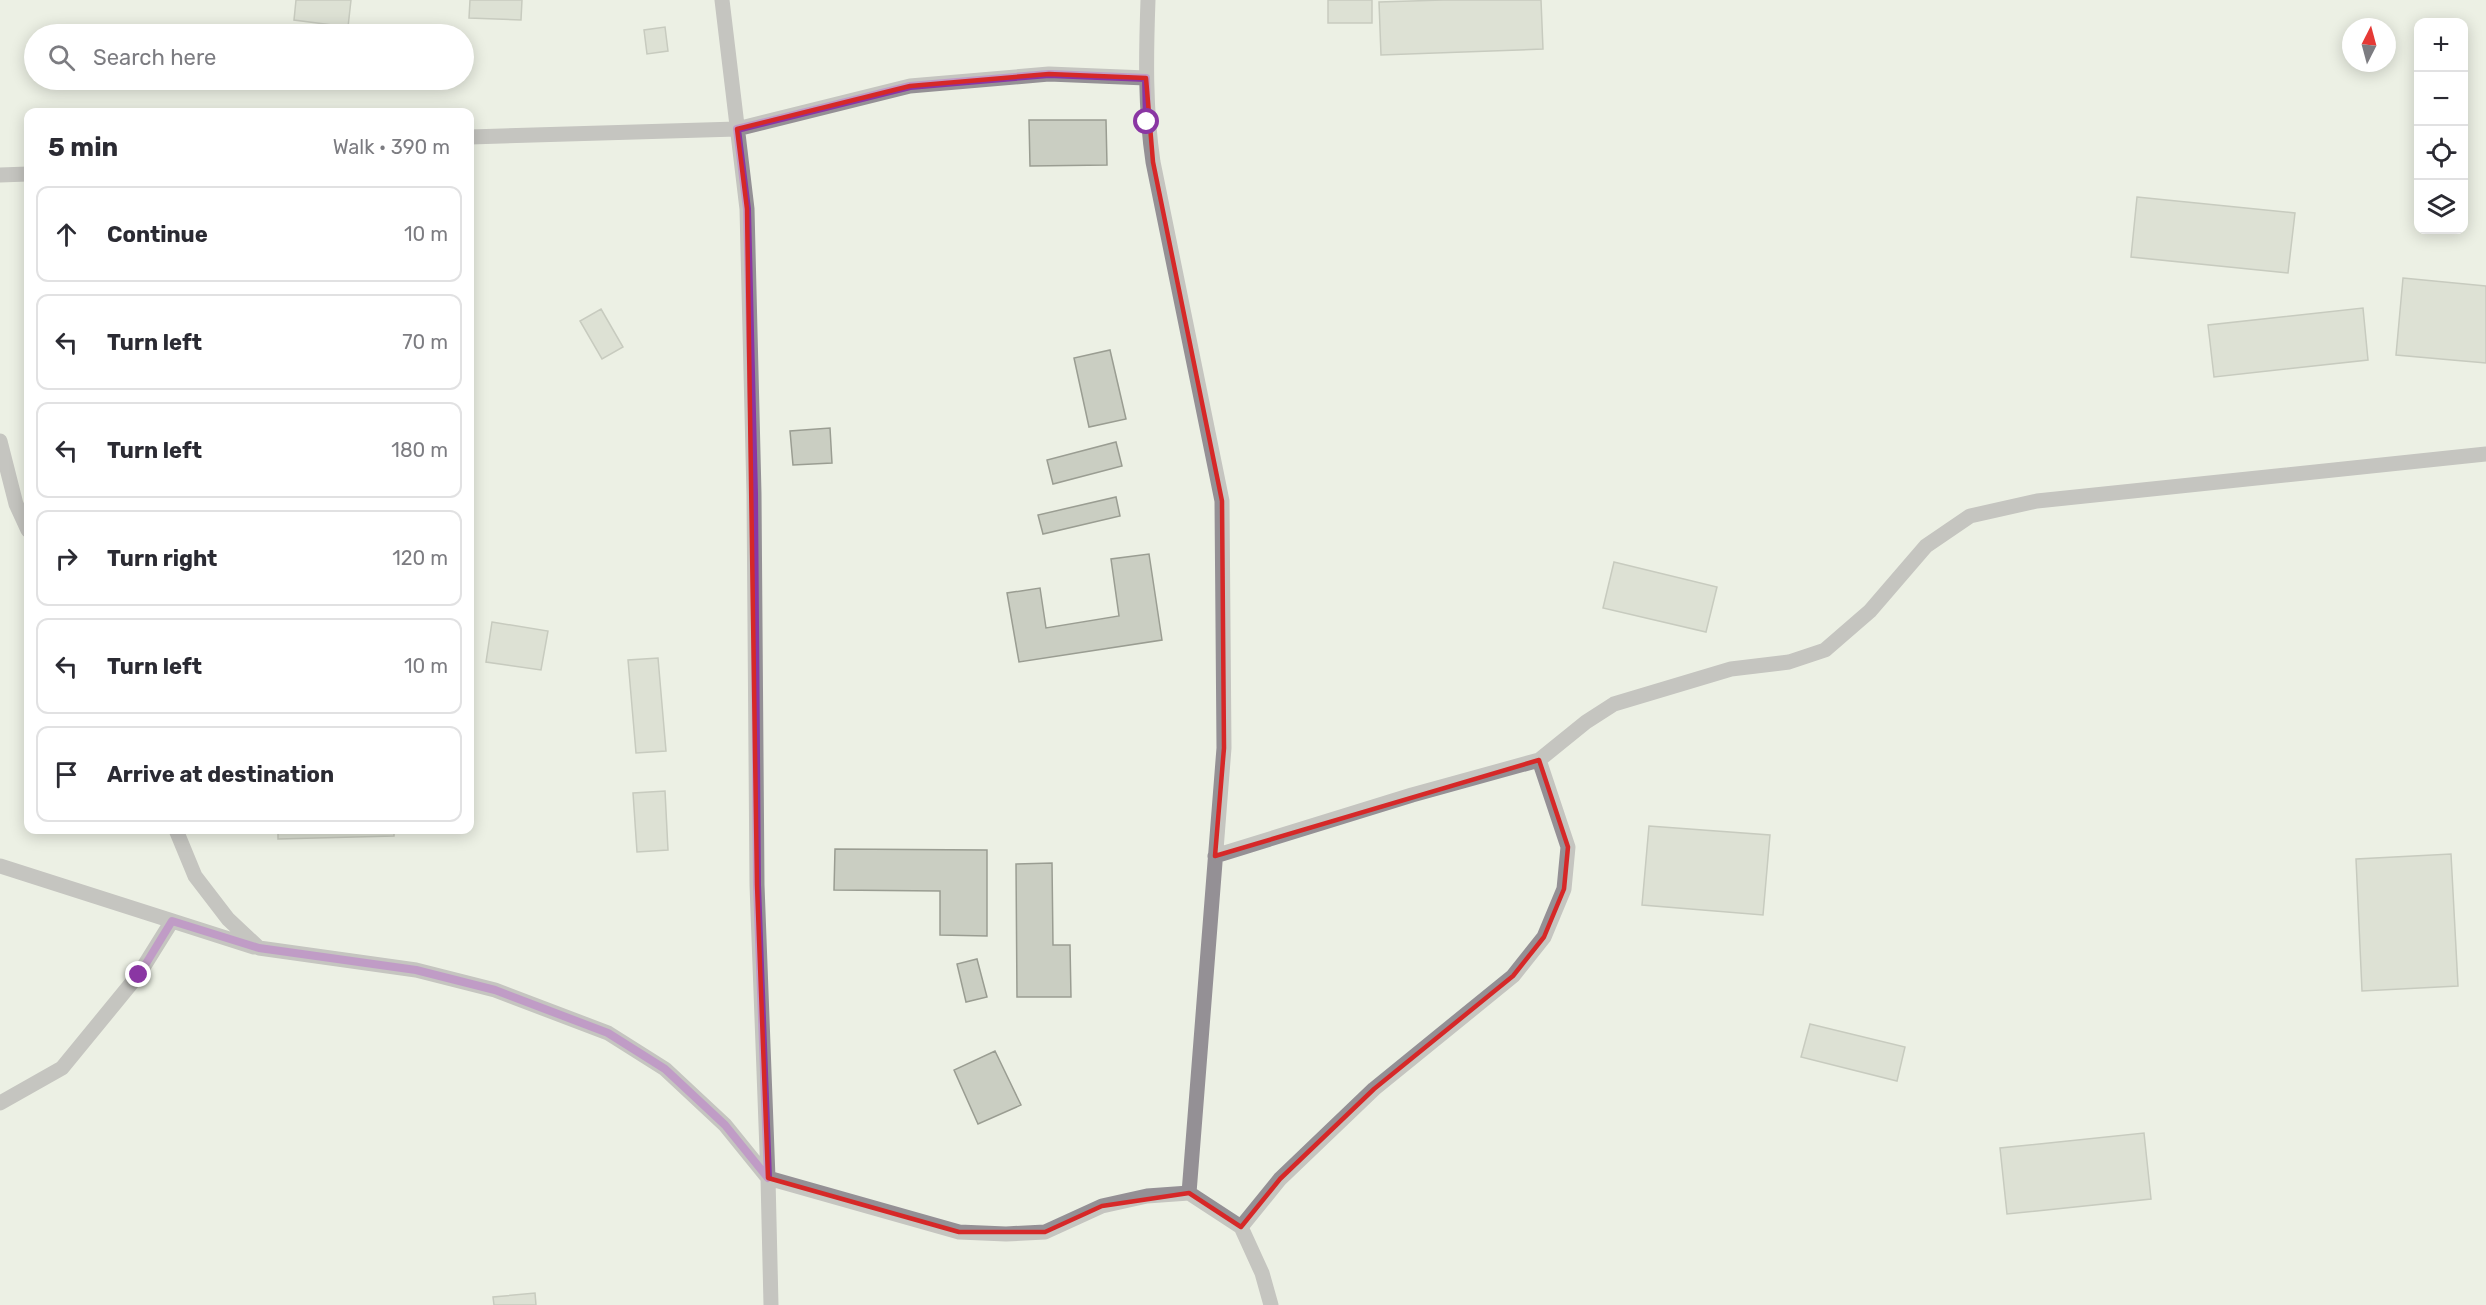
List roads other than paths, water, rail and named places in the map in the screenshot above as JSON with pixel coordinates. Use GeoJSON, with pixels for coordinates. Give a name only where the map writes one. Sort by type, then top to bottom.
{"type":"FeatureCollection","features":[{"type":"Feature","properties":{"kind":"street"},"geometry":{"type":"LineString","coordinates":[[722,0],[747,209],[754,494],[757,885],[771,1305]]}},
{"type":"Feature","properties":{"kind":"street"},"geometry":{"type":"LineString","coordinates":[[1148,0],[1147,122],[1153,162],[1222,501],[1224,748],[1190,1193]]}},
{"type":"Feature","properties":{"kind":"street"},"geometry":{"type":"LineString","coordinates":[[474,137],[737,129],[910,86],[1049,74],[1146,78]]}},
{"type":"Feature","properties":{"kind":"street"},"geometry":{"type":"LineString","coordinates":[[0,175],[24,174]]}},
{"type":"Feature","properties":{"kind":"street"},"geometry":{"type":"LineString","coordinates":[[0,441],[16,504],[24,521]]}},
{"type":"Feature","properties":{"kind":"street"},"geometry":{"type":"LineString","coordinates":[[1215,856],[1412,795],[1539,760],[1586,722],[1614,704],[1731,669],[1789,662],[1825,650],[1870,611],[1926,546],[1970,516],[2037,501],[2486,454]]}},
{"type":"Feature","properties":{"kind":"street"},"geometry":{"type":"LineString","coordinates":[[0,492],[16,504]]}},
{"type":"Feature","properties":{"kind":"street"},"geometry":{"type":"LineString","coordinates":[[1241,1227],[1280,1179],[1374,1089],[1513,976],[1544,937],[1564,889],[1568,847],[1539,760]]}},
{"type":"Feature","properties":{"kind":"street"},"geometry":{"type":"LineString","coordinates":[[178,834],[195,876],[228,919],[259,948]]}},
{"type":"Feature","properties":{"kind":"street"},"geometry":{"type":"LineString","coordinates":[[0,866],[259,948],[416,970],[495,990],[608,1033],[665,1069],[725,1125],[768,1178],[959,1232],[1006,1234],[1045,1232],[1102,1206],[1147,1197],[1190,1193],[1241,1227],[1262,1273],[1271,1305]]}},
{"type":"Feature","properties":{"kind":"street"},"geometry":{"type":"LineString","coordinates":[[0,1103],[62,1068],[139,975],[172,921]]}}]}
